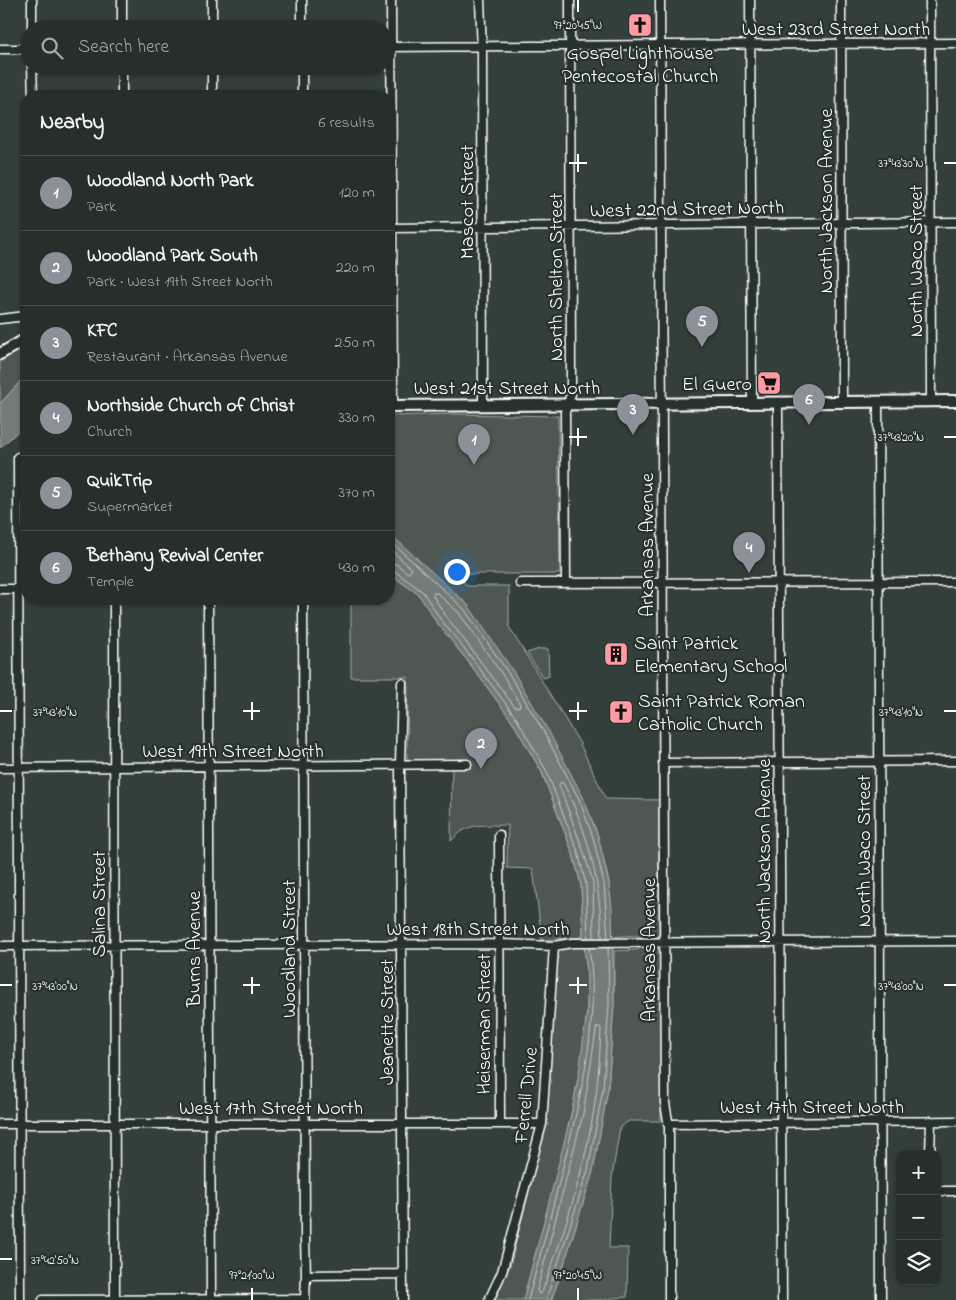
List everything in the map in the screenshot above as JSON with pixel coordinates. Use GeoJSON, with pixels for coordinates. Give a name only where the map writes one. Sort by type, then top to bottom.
{"type":"FeatureCollection","features":[{"type":"Feature","properties":{"kind":"main road"},"geometry":{"type":"LineString","coordinates":[[0,354],[20,342]]}},
{"type":"Feature","properties":{"kind":"main road","name":"West 21st Street North"},"geometry":{"type":"LineString","coordinates":[[395,406],[956,401]]}},
{"type":"Feature","properties":{"kind":"street"},"geometry":{"type":"LineString","coordinates":[[32,0],[32,20]]}},
{"type":"Feature","properties":{"kind":"street"},"geometry":{"type":"LineString","coordinates":[[122,0],[122,20]]}},
{"type":"Feature","properties":{"kind":"street"},"geometry":{"type":"LineString","coordinates":[[212,0],[212,20]]}},
{"type":"Feature","properties":{"kind":"street"},"geometry":{"type":"LineString","coordinates":[[302,0],[302,20]]}},
{"type":"Feature","properties":{"kind":"street"},"geometry":{"type":"LineString","coordinates":[[391,20],[392,0]]}},
{"type":"Feature","properties":{"kind":"street","name":"Mascot Street"},"geometry":{"type":"LineString","coordinates":[[480,0],[483,405]]}},
{"type":"Feature","properties":{"kind":"street","name":"North Shelton Street"},"geometry":{"type":"LineString","coordinates":[[566,583],[565,412],[571,394],[570,0]]}},
{"type":"Feature","properties":{"kind":"street","name":"Arkansas Avenue"},"geometry":{"type":"LineString","coordinates":[[660,0],[665,1103],[668,1124],[669,1300]]}},
{"type":"Feature","properties":{"kind":"street"},"geometry":{"type":"LineString","coordinates":[[750,0],[752,403]]}},
{"type":"Feature","properties":{"kind":"street","name":"North Jackson Avenue"},"geometry":{"type":"LineString","coordinates":[[841,0],[842,402]]}},
{"type":"Feature","properties":{"kind":"street","name":"North Waco Street"},"geometry":{"type":"LineString","coordinates":[[930,0],[931,401]]}},
{"type":"Feature","properties":{"kind":"street","name":"West 23rd Street North"},"geometry":{"type":"LineString","coordinates":[[395,47],[956,43]]}},
{"type":"Feature","properties":{"kind":"street"},"geometry":{"type":"LineString","coordinates":[[0,49],[20,49]]}},
{"type":"Feature","properties":{"kind":"street"},"geometry":{"type":"LineString","coordinates":[[32,75],[33,90]]}},
{"type":"Feature","properties":{"kind":"street"},"geometry":{"type":"LineString","coordinates":[[122,75],[122,90]]}},
{"type":"Feature","properties":{"kind":"street"},"geometry":{"type":"LineString","coordinates":[[212,75],[212,90]]}},
{"type":"Feature","properties":{"kind":"street"},"geometry":{"type":"LineString","coordinates":[[302,75],[302,90]]}},
{"type":"Feature","properties":{"kind":"street"},"geometry":{"type":"LineString","coordinates":[[389,75],[389,90]]}},
{"type":"Feature","properties":{"kind":"street","name":"West 22nd Street North"},"geometry":{"type":"LineString","coordinates":[[395,228],[956,222]]}},
{"type":"Feature","properties":{"kind":"street"},"geometry":{"type":"LineString","coordinates":[[0,319],[20,317]]}},
{"type":"Feature","properties":{"kind":"street","name":"North Jackson Avenue"},"geometry":{"type":"LineString","coordinates":[[778,402],[782,1300]]}},
{"type":"Feature","properties":{"kind":"street","name":"North Waco Street"},"geometry":{"type":"LineString","coordinates":[[878,402],[881,1300]]}},
{"type":"Feature","properties":{"kind":"street"},"geometry":{"type":"LineString","coordinates":[[18,456],[20,468]]}},
{"type":"Feature","properties":{"kind":"street"},"geometry":{"type":"LineString","coordinates":[[520,583],[956,582]]}},
{"type":"Feature","properties":{"kind":"street"},"geometry":{"type":"LineString","coordinates":[[0,589],[20,589]]}},
{"type":"Feature","properties":{"kind":"street"},"geometry":{"type":"LineString","coordinates":[[20,1300],[20,768],[23,605]]}},
{"type":"Feature","properties":{"kind":"street","name":"Salina Street"},"geometry":{"type":"LineString","coordinates":[[114,605],[115,1300]]}},
{"type":"Feature","properties":{"kind":"street","name":"Burns Avenue"},"geometry":{"type":"LineString","coordinates":[[208,605],[210,1300]]}},
{"type":"Feature","properties":{"kind":"street","name":"Woodland Street"},"geometry":{"type":"LineString","coordinates":[[303,605],[305,1299]]}},
{"type":"Feature","properties":{"kind":"street","name":"Jeanette Street"},"geometry":{"type":"LineString","coordinates":[[402,683],[400,765],[403,1300]]}},
{"type":"Feature","properties":{"kind":"street"},"geometry":{"type":"LineString","coordinates":[[663,763],[956,761]]}},
{"type":"Feature","properties":{"kind":"street","name":"West 19th Street North"},"geometry":{"type":"LineString","coordinates":[[0,768],[467,764]]}},
{"type":"Feature","properties":{"kind":"street","name":"Heiserman Street"},"geometry":{"type":"LineString","coordinates":[[499,835],[500,1123]]}},
{"type":"Feature","properties":{"kind":"street","name":"West 18th Street North"},"geometry":{"type":"LineString","coordinates":[[0,946],[499,944],[554,946],[572,943],[956,941]]}},
{"type":"Feature","properties":{"kind":"street","name":"Ferrell Drive"},"geometry":{"type":"LineString","coordinates":[[489,1300],[502,1272],[542,1124],[554,946]]}},
{"type":"Feature","properties":{"kind":"street"},"geometry":{"type":"LineString","coordinates":[[930,1150],[931,1121]]}},
{"type":"Feature","properties":{"kind":"street","name":"West 17th Street North"},"geometry":{"type":"LineString","coordinates":[[668,1124],[956,1121]]}},
{"type":"Feature","properties":{"kind":"street","name":"West 17th Street North"},"geometry":{"type":"LineString","coordinates":[[0,1124],[542,1124]]}},
{"type":"Feature","properties":{"kind":"street"},"geometry":{"type":"LineString","coordinates":[[941,1191],[956,1191]]}},
{"type":"Feature","properties":{"kind":"street"},"geometry":{"type":"LineString","coordinates":[[306,1274],[403,1274]]}},
{"type":"Feature","properties":{"kind":"street"},"geometry":{"type":"LineString","coordinates":[[43,1300],[305,1299]]}},
{"type":"Feature","properties":{"kind":"shaded area"},"geometry":{"type":"Polygon","coordinates":[[[15,351],[20,353],[20,382],[0,404],[0,361],[15,351]]]}},
{"type":"Feature","properties":{"kind":"shaded area"},"geometry":{"type":"Polygon","coordinates":[[[455,414],[558,416],[560,574],[458,574],[467,586],[509,586],[509,627],[579,742],[606,799],[659,800],[658,937],[613,937],[609,883],[598,836],[583,797],[468,605],[395,538],[395,416],[455,414]]]}},
{"type":"Feature","properties":{"kind":"shaded area"},"geometry":{"type":"Polygon","coordinates":[[[395,577],[419,595],[437,623],[512,721],[542,773],[573,854],[581,885],[583,937],[542,940],[533,869],[507,868],[508,825],[470,827],[451,841],[452,761],[407,761],[408,677],[351,677],[351,605],[395,605],[395,577]]]}},
{"type":"Feature","properties":{"kind":"shaded area"},"geometry":{"type":"Polygon","coordinates":[[[539,649],[548,649],[549,676],[543,678],[527,653],[539,649]]]}},
{"type":"Feature","properties":{"kind":"shaded area"},"geometry":{"type":"Polygon","coordinates":[[[584,947],[587,973],[586,1026],[583,1053],[561,1157],[523,1300],[495,1300],[510,1266],[546,1124],[558,948],[584,947]]]}},
{"type":"Feature","properties":{"kind":"shaded area"},"geometry":{"type":"Polygon","coordinates":[[[642,947],[656,947],[660,950],[661,1121],[629,1121],[620,1127],[612,1177],[609,1248],[628,1248],[627,1297],[609,1300],[551,1300],[593,1171],[608,1089],[614,1004],[614,951],[637,950],[642,947]]]}},
{"type":"Feature","properties":{"kind":"water"},"geometry":{"type":"Polygon","coordinates":[[[20,382],[20,430],[0,448],[0,404],[20,382]]]}},
{"type":"Feature","properties":{"kind":"water"},"geometry":{"type":"Polygon","coordinates":[[[395,538],[468,605],[513,671],[549,732],[583,797],[598,836],[609,883],[612,909],[614,1004],[608,1089],[593,1171],[551,1300],[523,1300],[572,1111],[580,1066],[587,1010],[587,971],[583,937],[581,885],[573,854],[542,772],[512,721],[437,623],[419,595],[395,577],[395,538]]]}},
{"type":"Feature","properties":{"kind":"place","name":"Gospel Lighthouse Pentecostal Church"},"geometry":{"type":"Point","coordinates":[640,25]}},
{"type":"Feature","properties":{"kind":"place","name":"QuikTrip"},"geometry":{"type":"Point","coordinates":[702,347]}},
{"type":"Feature","properties":{"kind":"place","name":"El Guero"},"geometry":{"type":"Point","coordinates":[769,383]}},
{"type":"Feature","properties":{"kind":"place","name":"Bethany Revival Center"},"geometry":{"type":"Point","coordinates":[809,425]}},
{"type":"Feature","properties":{"kind":"place","name":"KFC"},"geometry":{"type":"Point","coordinates":[633,435]}},
{"type":"Feature","properties":{"kind":"place","name":"Woodland North Park"},"geometry":{"type":"Point","coordinates":[474,465]}},
{"type":"Feature","properties":{"kind":"place","name":"Northside Church of Christ"},"geometry":{"type":"Point","coordinates":[749,573]}},
{"type":"Feature","properties":{"kind":"place","name":"Saint Patrick Elementary School"},"geometry":{"type":"Point","coordinates":[616,654]}},
{"type":"Feature","properties":{"kind":"place","name":"Saint Patrick Roman Catholic Church"},"geometry":{"type":"Point","coordinates":[621,712]}},
{"type":"Feature","properties":{"kind":"place","name":"Woodland Park South"},"geometry":{"type":"Point","coordinates":[481,769]}}]}
